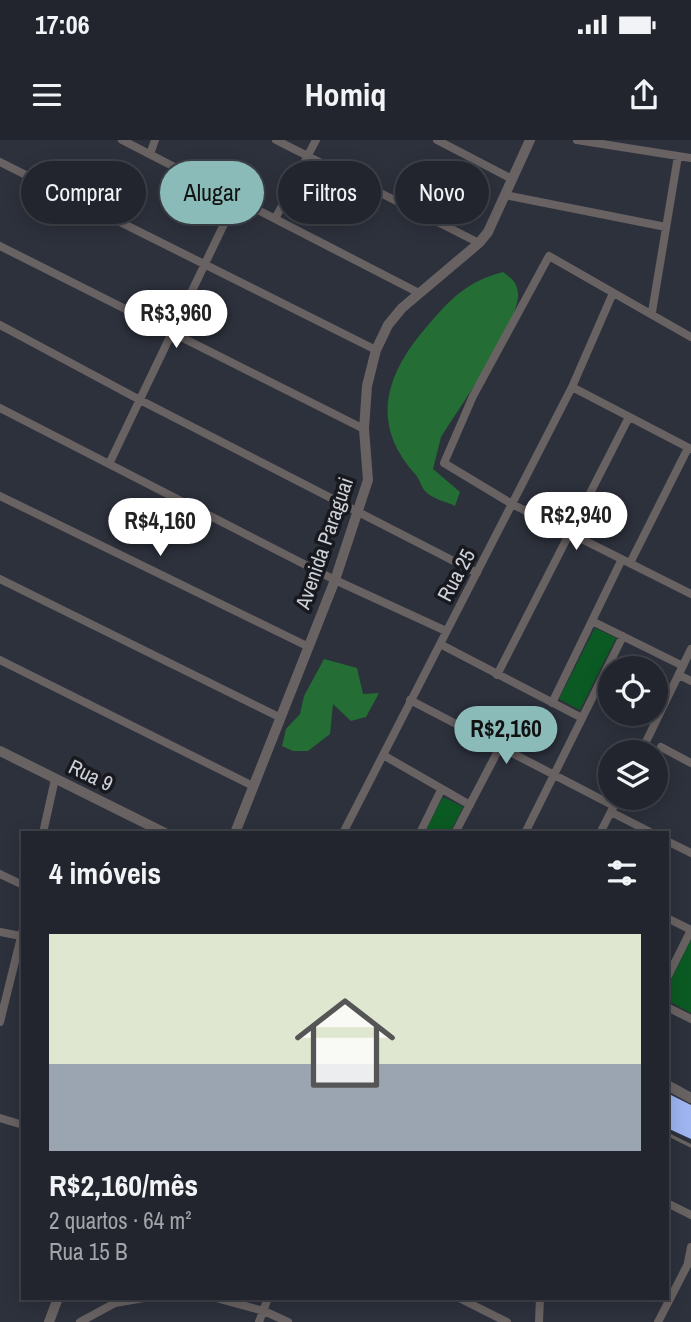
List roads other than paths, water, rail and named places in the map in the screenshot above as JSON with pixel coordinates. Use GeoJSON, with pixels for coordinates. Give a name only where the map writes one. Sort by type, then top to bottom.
{"type":"FeatureCollection","features":[{"type":"Feature","properties":{"kind":"street"},"geometry":{"type":"LineString","coordinates":[[122,140],[163,161]]}},
{"type":"Feature","properties":{"kind":"street"},"geometry":{"type":"LineString","coordinates":[[150,154],[155,140]]}},
{"type":"Feature","properties":{"kind":"street"},"geometry":{"type":"LineString","coordinates":[[276,140],[479,243]]}},
{"type":"Feature","properties":{"kind":"street"},"geometry":{"type":"LineString","coordinates":[[275,219],[316,140]]}},
{"type":"Feature","properties":{"kind":"street","name":"Avenida Paraguai"},"geometry":{"type":"LineString","coordinates":[[236,831],[335,580],[359,512],[368,480],[364,429],[367,386],[376,350],[388,325],[419,293],[479,243],[530,140]]}},
{"type":"Feature","properties":{"kind":"street"},"geometry":{"type":"LineString","coordinates":[[577,140],[691,158]]}},
{"type":"Feature","properties":{"kind":"street"},"geometry":{"type":"LineString","coordinates":[[442,141],[512,179]]}},
{"type":"Feature","properties":{"kind":"street"},"geometry":{"type":"LineString","coordinates":[[652,312],[678,156]]}},
{"type":"Feature","properties":{"kind":"street"},"geometry":{"type":"LineString","coordinates":[[0,162],[376,350]]}},
{"type":"Feature","properties":{"kind":"street"},"geometry":{"type":"LineString","coordinates":[[505,195],[666,227]]}},
{"type":"Feature","properties":{"kind":"street"},"geometry":{"type":"LineString","coordinates":[[264,213],[419,293]]}},
{"type":"Feature","properties":{"kind":"street"},"geometry":{"type":"LineString","coordinates":[[109,464],[224,224]]}},
{"type":"Feature","properties":{"kind":"street"},"geometry":{"type":"LineString","coordinates":[[0,246],[364,429]]}},
{"type":"Feature","properties":{"kind":"street"},"geometry":{"type":"LineString","coordinates":[[691,337],[652,312],[549,256],[473,396],[444,463],[512,503],[691,594]]}},
{"type":"Feature","properties":{"kind":"street","name":"Rua 25"},"geometry":{"type":"LineString","coordinates":[[344,831],[572,387],[613,293]]}},
{"type":"Feature","properties":{"kind":"street"},"geometry":{"type":"LineString","coordinates":[[0,325],[477,573]]}},
{"type":"Feature","properties":{"kind":"street"},"geometry":{"type":"LineString","coordinates":[[552,703],[592,621],[690,448],[572,387]]}},
{"type":"Feature","properties":{"kind":"street"},"geometry":{"type":"LineString","coordinates":[[0,408],[335,580],[446,631]]}},
{"type":"Feature","properties":{"kind":"street"},"geometry":{"type":"LineString","coordinates":[[497,675],[629,417]]}},
{"type":"Feature","properties":{"kind":"street"},"geometry":{"type":"LineString","coordinates":[[0,496],[307,646]]}},
{"type":"Feature","properties":{"kind":"street"},"geometry":{"type":"LineString","coordinates":[[0,579],[279,717]]}},
{"type":"Feature","properties":{"kind":"street"},"geometry":{"type":"LineString","coordinates":[[592,621],[683,666]]}},
{"type":"Feature","properties":{"kind":"street"},"geometry":{"type":"LineString","coordinates":[[526,831],[623,636]]}},
{"type":"Feature","properties":{"kind":"street"},"geometry":{"type":"LineString","coordinates":[[440,643],[582,718]]}},
{"type":"Feature","properties":{"kind":"street"},"geometry":{"type":"LineString","coordinates":[[647,740],[691,649]]}},
{"type":"Feature","properties":{"kind":"street"},"geometry":{"type":"LineString","coordinates":[[0,660],[253,786]]}},
{"type":"Feature","properties":{"kind":"street"},"geometry":{"type":"LineString","coordinates":[[679,675],[691,681]]}},
{"type":"Feature","properties":{"kind":"street"},"geometry":{"type":"LineString","coordinates":[[410,700],[598,797]]}},
{"type":"Feature","properties":{"kind":"street"},"geometry":{"type":"LineString","coordinates":[[456,831],[500,747]]}},
{"type":"Feature","properties":{"kind":"street","name":"Rua 9"},"geometry":{"type":"LineString","coordinates":[[0,751],[161,831]]}},
{"type":"Feature","properties":{"kind":"street"},"geometry":{"type":"LineString","coordinates":[[668,751],[691,763]]}},
{"type":"Feature","properties":{"kind":"street"},"geometry":{"type":"LineString","coordinates":[[383,755],[470,805]]}},
{"type":"Feature","properties":{"kind":"street"},"geometry":{"type":"LineString","coordinates":[[43,831],[55,779]]}},
{"type":"Feature","properties":{"kind":"street"},"geometry":{"type":"LineString","coordinates":[[421,831],[441,790]]}},
{"type":"Feature","properties":{"kind":"street"},"geometry":{"type":"LineString","coordinates":[[601,831],[612,810]]}},
{"type":"Feature","properties":{"kind":"street"},"geometry":{"type":"LineString","coordinates":[[621,810],[649,831]]}},
{"type":"Feature","properties":{"kind":"street"},"geometry":{"type":"LineString","coordinates":[[669,842],[691,853]]}},
{"type":"Feature","properties":{"kind":"street"},"geometry":{"type":"LineString","coordinates":[[0,874],[21,884]]}},
{"type":"Feature","properties":{"kind":"street"},"geometry":{"type":"LineString","coordinates":[[669,919],[691,930],[669,974]]}},
{"type":"Feature","properties":{"kind":"street"},"geometry":{"type":"LineString","coordinates":[[0,932],[21,933]]}},
{"type":"Feature","properties":{"kind":"street"},"geometry":{"type":"LineString","coordinates":[[0,1022],[21,938]]}},
{"type":"Feature","properties":{"kind":"street"},"geometry":{"type":"LineString","coordinates":[[12,979],[21,983]]}},
{"type":"Feature","properties":{"kind":"street"},"geometry":{"type":"LineString","coordinates":[[669,1008],[691,1018]]}},
{"type":"Feature","properties":{"kind":"street"},"geometry":{"type":"LineString","coordinates":[[669,1086],[691,1098]]}},
{"type":"Feature","properties":{"kind":"street"},"geometry":{"type":"LineString","coordinates":[[0,1118],[21,1124]]}},
{"type":"Feature","properties":{"kind":"street"},"geometry":{"type":"LineString","coordinates":[[669,1204],[691,1216]]}},
{"type":"Feature","properties":{"kind":"street"},"geometry":{"type":"LineString","coordinates":[[669,1293],[690,1260],[691,1247]]}},
{"type":"Feature","properties":{"kind":"street"},"geometry":{"type":"LineString","coordinates":[[49,1322],[57,1300]]}},
{"type":"Feature","properties":{"kind":"street"},"geometry":{"type":"LineString","coordinates":[[79,1322],[115,1303],[132,1300]]}},
{"type":"Feature","properties":{"kind":"street"},"geometry":{"type":"LineString","coordinates":[[223,1300],[264,1311],[288,1322]]}},
{"type":"Feature","properties":{"kind":"street"},"geometry":{"type":"LineString","coordinates":[[259,1322],[267,1300]]}},
{"type":"Feature","properties":{"kind":"street"},"geometry":{"type":"LineString","coordinates":[[463,1300],[507,1322]]}},
{"type":"Feature","properties":{"kind":"street"},"geometry":{"type":"LineString","coordinates":[[539,1322],[540,1300]]}},
{"type":"Feature","properties":{"kind":"street"},"geometry":{"type":"LineString","coordinates":[[658,1322],[664,1301]]}},
{"type":"Feature","properties":{"kind":"lane"},"geometry":{"type":"LineString","coordinates":[[669,1135],[691,1146]]}}]}
